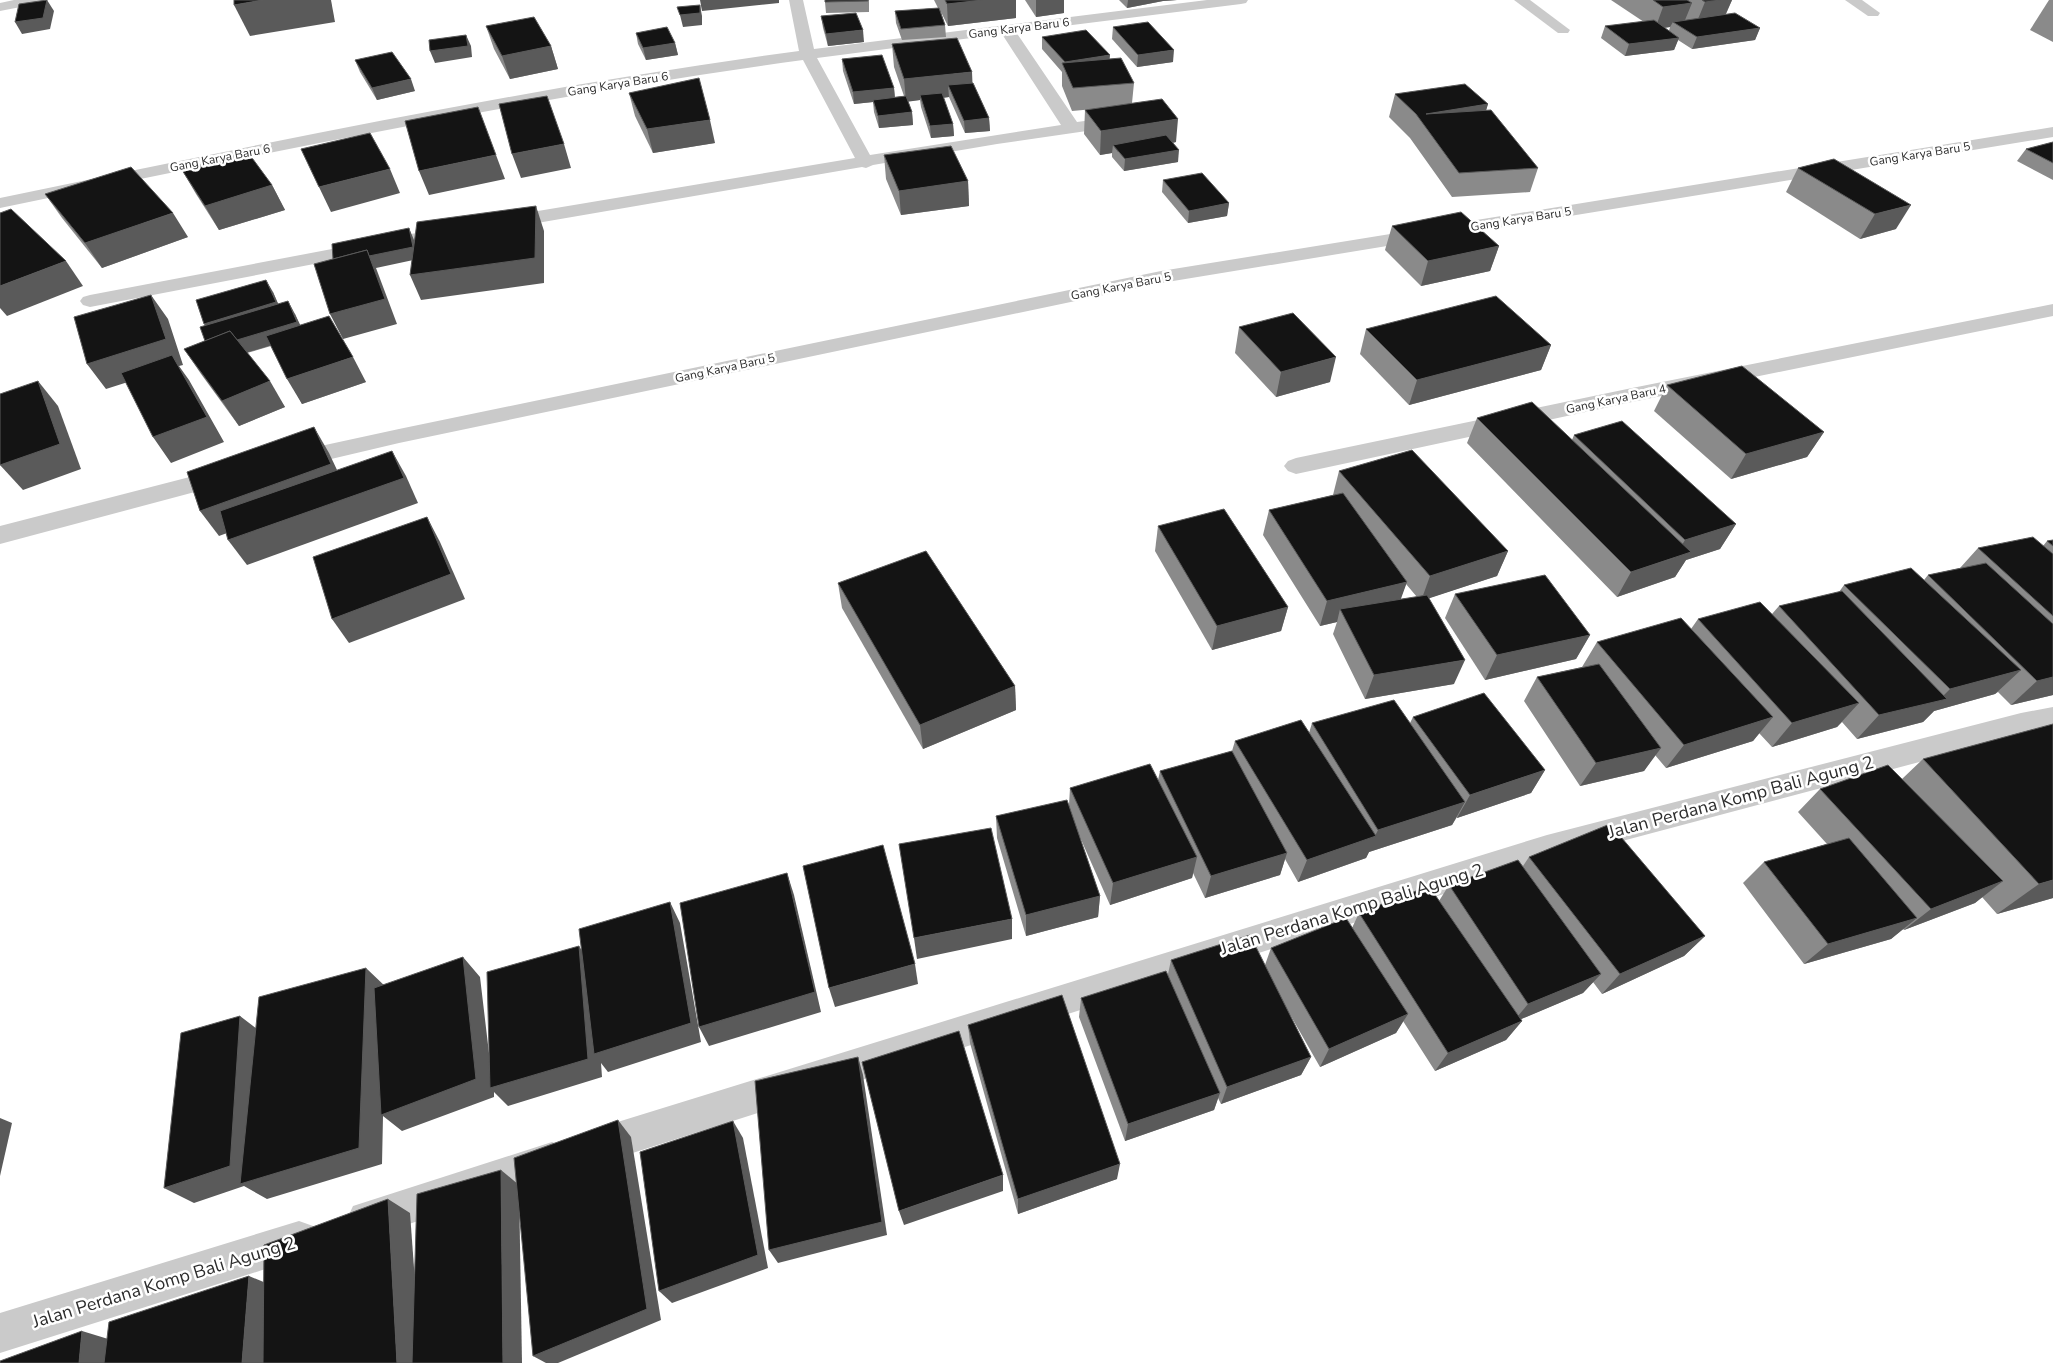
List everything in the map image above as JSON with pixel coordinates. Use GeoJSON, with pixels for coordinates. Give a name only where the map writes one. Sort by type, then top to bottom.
{"type":"FeatureCollection","features":[{"type":"Feature","properties":{"kind":"street"},"geometry":{"type":"LineString","coordinates":[[0,7],[36,0]]}},
{"type":"Feature","properties":{"kind":"street"},"geometry":{"type":"LineString","coordinates":[[796,0],[808,55],[866,163]]}},
{"type":"Feature","properties":{"kind":"street","name":"Gang Karya Baru 6"},"geometry":{"type":"LineString","coordinates":[[0,203],[591,87],[808,55],[1241,0]]}},
{"type":"Feature","properties":{"kind":"street"},"geometry":{"type":"LineString","coordinates":[[1521,0],[1563,30]]}},
{"type":"Feature","properties":{"kind":"street"},"geometry":{"type":"LineString","coordinates":[[1852,0],[1873,13]]}},
{"type":"Feature","properties":{"kind":"street"},"geometry":{"type":"LineString","coordinates":[[1007,30],[1072,128]]}},
{"type":"Feature","properties":{"kind":"street"},"geometry":{"type":"LineString","coordinates":[[90,301],[476,227],[866,163],[997,139],[1134,120]]}},
{"type":"Feature","properties":{"kind":"street","name":"Gang Karya Baru 5"},"geometry":{"type":"LineString","coordinates":[[278,464],[418,432],[1161,277],[2053,132]]}},
{"type":"Feature","properties":{"kind":"street","name":"Gang Karya Baru 4"},"geometry":{"type":"LineString","coordinates":[[1296,466],[2053,310]]}},
{"type":"Feature","properties":{"kind":"street"},"geometry":{"type":"LineString","coordinates":[[0,535],[214,478]]}},
{"type":"Feature","properties":{"kind":"street","name":"Jalan Perdana Komp Bali Agung 2"},"geometry":{"type":"LineString","coordinates":[[0,1334],[1546,848],[2021,724],[2053,718]]}},
{"type":"Feature","properties":{"kind":"building"},"geometry":{"type":"Polygon","coordinates":[[[47,0],[43,18],[15,22],[19,4],[47,0]]]}},
{"type":"Feature","properties":{"kind":"building"},"geometry":{"type":"Polygon","coordinates":[[[234,0],[263,0],[234,5],[234,0]]]}},
{"type":"Feature","properties":{"kind":"building"},"geometry":{"type":"Polygon","coordinates":[[[825,0],[868,0],[868,1],[825,2],[825,0]]]}},
{"type":"Feature","properties":{"kind":"building"},"geometry":{"type":"Polygon","coordinates":[[[945,0],[983,0],[947,4],[945,0]]]}},
{"type":"Feature","properties":{"kind":"building"},"geometry":{"type":"Polygon","coordinates":[[[1653,0],[1687,0],[1692,3],[1663,7],[1653,0]]]}},
{"type":"Feature","properties":{"kind":"building"},"geometry":{"type":"Polygon","coordinates":[[[1702,0],[1721,0],[1705,2],[1702,0]]]}},
{"type":"Feature","properties":{"kind":"building"},"geometry":{"type":"Polygon","coordinates":[[[700,5],[700,13],[680,15],[677,7],[700,5]]]}},
{"type":"Feature","properties":{"kind":"building"},"geometry":{"type":"Polygon","coordinates":[[[939,8],[945,25],[901,29],[895,11],[939,8]]]}},
{"type":"Feature","properties":{"kind":"building"},"geometry":{"type":"Polygon","coordinates":[[[856,13],[863,30],[826,34],[821,16],[856,13]]]}},
{"type":"Feature","properties":{"kind":"building"},"geometry":{"type":"Polygon","coordinates":[[[1735,13],[1760,28],[1697,37],[1673,22],[1735,13]]]}},
{"type":"Feature","properties":{"kind":"building"},"geometry":{"type":"Polygon","coordinates":[[[534,17],[551,46],[502,56],[486,26],[534,17]]]}},
{"type":"Feature","properties":{"kind":"building"},"geometry":{"type":"Polygon","coordinates":[[[1654,20],[1679,38],[1629,44],[1605,26],[1654,20]]]}},
{"type":"Feature","properties":{"kind":"building"},"geometry":{"type":"Polygon","coordinates":[[[1148,22],[1174,50],[1138,55],[1113,27],[1148,22]]]}},
{"type":"Feature","properties":{"kind":"building"},"geometry":{"type":"Polygon","coordinates":[[[667,27],[675,43],[643,48],[636,33],[667,27]]]}},
{"type":"Feature","properties":{"kind":"building"},"geometry":{"type":"Polygon","coordinates":[[[1086,30],[1110,55],[1065,62],[1042,37],[1086,30]]]}},
{"type":"Feature","properties":{"kind":"building"},"geometry":{"type":"Polygon","coordinates":[[[466,35],[468,46],[430,51],[429,40],[466,35]]]}},
{"type":"Feature","properties":{"kind":"building"},"geometry":{"type":"Polygon","coordinates":[[[957,38],[972,72],[904,79],[892,44],[957,38]]]}},
{"type":"Feature","properties":{"kind":"building"},"geometry":{"type":"Polygon","coordinates":[[[392,52],[411,79],[372,88],[355,60],[392,52]]]}},
{"type":"Feature","properties":{"kind":"building"},"geometry":{"type":"Polygon","coordinates":[[[882,55],[894,88],[853,92],[842,59],[882,55]]]}},
{"type":"Feature","properties":{"kind":"building"},"geometry":{"type":"Polygon","coordinates":[[[1121,58],[1134,83],[1073,88],[1062,63],[1121,58]]]}},
{"type":"Feature","properties":{"kind":"building"},"geometry":{"type":"Polygon","coordinates":[[[699,78],[710,120],[647,129],[629,93],[699,78]]]}},
{"type":"Feature","properties":{"kind":"building"},"geometry":{"type":"Polygon","coordinates":[[[973,83],[989,118],[964,121],[948,85],[973,83]]]}},
{"type":"Feature","properties":{"kind":"building"},"geometry":{"type":"Polygon","coordinates":[[[1465,84],[1488,104],[1426,114],[1491,110],[1538,168],[1459,173],[1416,114],[1395,94],[1465,84]]]}},
{"type":"Feature","properties":{"kind":"building"},"geometry":{"type":"Polygon","coordinates":[[[942,93],[953,124],[930,126],[920,95],[942,93]]]}},
{"type":"Feature","properties":{"kind":"building"},"geometry":{"type":"Polygon","coordinates":[[[547,96],[564,144],[512,154],[499,104],[547,96]]]}},
{"type":"Feature","properties":{"kind":"building"},"geometry":{"type":"Polygon","coordinates":[[[906,96],[912,112],[878,116],[873,100],[906,96]]]}},
{"type":"Feature","properties":{"kind":"building"},"geometry":{"type":"Polygon","coordinates":[[[1162,99],[1178,119],[1101,131],[1085,110],[1162,99]]]}},
{"type":"Feature","properties":{"kind":"building"},"geometry":{"type":"Polygon","coordinates":[[[478,107],[496,155],[419,171],[405,121],[478,107]]]}},
{"type":"Feature","properties":{"kind":"building"},"geometry":{"type":"Polygon","coordinates":[[[370,133],[390,169],[319,187],[301,149],[370,133]]]}},
{"type":"Feature","properties":{"kind":"building"},"geometry":{"type":"Polygon","coordinates":[[[1166,135],[1179,150],[1125,159],[1113,145],[1166,135]]]}},
{"type":"Feature","properties":{"kind":"building"},"geometry":{"type":"Polygon","coordinates":[[[2053,142],[2053,163],[2026,149],[2053,142]]]}},
{"type":"Feature","properties":{"kind":"building"},"geometry":{"type":"Polygon","coordinates":[[[951,146],[968,181],[899,191],[884,155],[951,146]]]}},
{"type":"Feature","properties":{"kind":"building"},"geometry":{"type":"Polygon","coordinates":[[[247,151],[272,185],[205,206],[182,170],[247,151]]]}},
{"type":"Feature","properties":{"kind":"building"},"geometry":{"type":"Polygon","coordinates":[[[1834,159],[1911,205],[1875,214],[1798,168],[1834,159]]]}},
{"type":"Feature","properties":{"kind":"building"},"geometry":{"type":"Polygon","coordinates":[[[131,167],[173,213],[85,243],[45,194],[131,167]]]}},
{"type":"Feature","properties":{"kind":"building"},"geometry":{"type":"Polygon","coordinates":[[[1202,173],[1229,203],[1189,211],[1163,180],[1202,173]]]}},
{"type":"Feature","properties":{"kind":"building"},"geometry":{"type":"Polygon","coordinates":[[[536,206],[535,258],[410,275],[417,222],[536,206]]]}},
{"type":"Feature","properties":{"kind":"building"},"geometry":{"type":"Polygon","coordinates":[[[11,209],[66,261],[0,286],[0,213],[11,209]]]}},
{"type":"Feature","properties":{"kind":"building"},"geometry":{"type":"Polygon","coordinates":[[[1461,212],[1499,246],[1428,261],[1392,226],[1461,212]]]}},
{"type":"Feature","properties":{"kind":"building"},"geometry":{"type":"Polygon","coordinates":[[[409,228],[413,247],[369,256],[367,250],[333,259],[332,244],[409,228]]]}},
{"type":"Feature","properties":{"kind":"building"},"geometry":{"type":"Polygon","coordinates":[[[367,250],[385,299],[330,314],[314,264],[367,250]]]}},
{"type":"Feature","properties":{"kind":"building"},"geometry":{"type":"Polygon","coordinates":[[[266,280],[276,302],[204,324],[196,300],[266,280]]]}},
{"type":"Feature","properties":{"kind":"building"},"geometry":{"type":"Polygon","coordinates":[[[151,295],[166,339],[87,364],[74,317],[151,295]]]}},
{"type":"Feature","properties":{"kind":"building"},"geometry":{"type":"Polygon","coordinates":[[[1496,296],[1551,345],[1417,380],[1366,329],[1496,296]]]}},
{"type":"Feature","properties":{"kind":"building"},"geometry":{"type":"Polygon","coordinates":[[[288,301],[297,322],[237,340],[230,331],[205,341],[200,327],[288,301]]]}},
{"type":"Feature","properties":{"kind":"building"},"geometry":{"type":"Polygon","coordinates":[[[1293,313],[1336,357],[1281,372],[1239,327],[1293,313]]]}},
{"type":"Feature","properties":{"kind":"building"},"geometry":{"type":"Polygon","coordinates":[[[329,316],[353,357],[287,379],[266,336],[329,316]]]}},
{"type":"Feature","properties":{"kind":"building"},"geometry":{"type":"Polygon","coordinates":[[[230,331],[270,381],[222,401],[184,349],[230,331]]]}},
{"type":"Feature","properties":{"kind":"building"},"geometry":{"type":"Polygon","coordinates":[[[172,355],[207,417],[153,437],[121,373],[172,355]]]}},
{"type":"Feature","properties":{"kind":"building"},"geometry":{"type":"Polygon","coordinates":[[[1742,366],[1824,432],[1746,454],[1667,385],[1742,366]]]}},
{"type":"Feature","properties":{"kind":"building"},"geometry":{"type":"Polygon","coordinates":[[[38,381],[60,444],[0,465],[0,394],[38,381]]]}},
{"type":"Feature","properties":{"kind":"building"},"geometry":{"type":"Polygon","coordinates":[[[1532,402],[1691,552],[1631,572],[1477,418],[1532,402]]]}},
{"type":"Feature","properties":{"kind":"building"},"geometry":{"type":"Polygon","coordinates":[[[1622,421],[1736,524],[1685,540],[1574,435],[1622,421]]]}},
{"type":"Feature","properties":{"kind":"building"},"geometry":{"type":"Polygon","coordinates":[[[314,427],[331,464],[200,511],[187,472],[314,427]]]}},
{"type":"Feature","properties":{"kind":"building"},"geometry":{"type":"Polygon","coordinates":[[[1412,450],[1508,551],[1430,576],[1339,471],[1412,450]]]}},
{"type":"Feature","properties":{"kind":"building"},"geometry":{"type":"Polygon","coordinates":[[[392,451],[404,478],[228,540],[220,511],[392,451]]]}},
{"type":"Feature","properties":{"kind":"building"},"geometry":{"type":"Polygon","coordinates":[[[1343,493],[1407,582],[1327,601],[1269,510],[1343,493]]]}},
{"type":"Feature","properties":{"kind":"building"},"geometry":{"type":"Polygon","coordinates":[[[1224,509],[1288,607],[1217,626],[1158,526],[1224,509]]]}},
{"type":"Feature","properties":{"kind":"building"},"geometry":{"type":"Polygon","coordinates":[[[427,517],[451,574],[332,619],[313,557],[427,517]]]}},
{"type":"Feature","properties":{"kind":"building"},"geometry":{"type":"Polygon","coordinates":[[[2033,537],[2053,554],[2053,616],[1978,548],[2033,537]]]}},
{"type":"Feature","properties":{"kind":"building"},"geometry":{"type":"Polygon","coordinates":[[[2053,540],[2053,546],[2047,541],[2053,540]]]}},
{"type":"Feature","properties":{"kind":"building"},"geometry":{"type":"Polygon","coordinates":[[[926,551],[1015,686],[920,725],[838,583],[926,551]]]}},
{"type":"Feature","properties":{"kind":"building"},"geometry":{"type":"Polygon","coordinates":[[[1986,563],[2053,624],[2053,677],[2037,681],[1928,575],[1986,563]]]}},
{"type":"Feature","properties":{"kind":"building"},"geometry":{"type":"Polygon","coordinates":[[[1911,568],[2021,670],[1950,689],[1844,585],[1911,568]]]}},
{"type":"Feature","properties":{"kind":"building"},"geometry":{"type":"Polygon","coordinates":[[[1545,575],[1590,635],[1497,655],[1455,594],[1545,575]]]}},
{"type":"Feature","properties":{"kind":"building"},"geometry":{"type":"Polygon","coordinates":[[[1842,591],[1947,699],[1879,715],[1779,606],[1842,591]]]}},
{"type":"Feature","properties":{"kind":"building"},"geometry":{"type":"Polygon","coordinates":[[[1427,595],[1465,660],[1374,675],[1340,609],[1427,595]]]}},
{"type":"Feature","properties":{"kind":"building"},"geometry":{"type":"Polygon","coordinates":[[[1760,602],[1859,703],[1792,723],[1698,619],[1760,602]]]}},
{"type":"Feature","properties":{"kind":"building"},"geometry":{"type":"Polygon","coordinates":[[[1681,618],[1773,717],[1684,745],[1597,642],[1681,618]]]}},
{"type":"Feature","properties":{"kind":"building"},"geometry":{"type":"Polygon","coordinates":[[[1599,664],[1661,748],[1596,763],[1537,677],[1599,664]]]}},
{"type":"Feature","properties":{"kind":"building"},"geometry":{"type":"Polygon","coordinates":[[[1484,693],[1545,770],[1470,795],[1413,717],[1484,693]]]}},
{"type":"Feature","properties":{"kind":"building"},"geometry":{"type":"Polygon","coordinates":[[[1394,700],[1465,802],[1378,830],[1312,723],[1394,700]]]}},
{"type":"Feature","properties":{"kind":"building"},"geometry":{"type":"Polygon","coordinates":[[[1301,720],[1376,836],[1307,860],[1235,741],[1301,720]]]}},
{"type":"Feature","properties":{"kind":"building"},"geometry":{"type":"Polygon","coordinates":[[[2053,724],[2053,880],[2039,884],[1923,759],[2053,724]]]}},
{"type":"Feature","properties":{"kind":"building"},"geometry":{"type":"Polygon","coordinates":[[[1232,751],[1287,853],[1211,876],[1160,771],[1232,751]]]}},
{"type":"Feature","properties":{"kind":"building"},"geometry":{"type":"Polygon","coordinates":[[[1150,764],[1197,857],[1113,883],[1070,788],[1150,764]]]}},
{"type":"Feature","properties":{"kind":"building"},"geometry":{"type":"Polygon","coordinates":[[[1888,765],[2003,881],[1931,909],[1820,789],[1888,765]]]}},
{"type":"Feature","properties":{"kind":"building"},"geometry":{"type":"Polygon","coordinates":[[[1067,800],[1100,896],[1026,915],[996,816],[1067,800]]]}},
{"type":"Feature","properties":{"kind":"building"},"geometry":{"type":"Polygon","coordinates":[[[1610,824],[1705,936],[1620,974],[1529,857],[1610,824]]]}},
{"type":"Feature","properties":{"kind":"building"},"geometry":{"type":"Polygon","coordinates":[[[991,828],[1012,919],[914,938],[899,844],[991,828]]]}},
{"type":"Feature","properties":{"kind":"building"},"geometry":{"type":"Polygon","coordinates":[[[1849,838],[1917,918],[1828,944],[1764,862],[1849,838]]]}},
{"type":"Feature","properties":{"kind":"building"},"geometry":{"type":"Polygon","coordinates":[[[883,845],[915,964],[829,988],[803,866],[883,845]]]}},
{"type":"Feature","properties":{"kind":"building"},"geometry":{"type":"Polygon","coordinates":[[[1518,860],[1601,974],[1528,1004],[1449,885],[1518,860]]]}},
{"type":"Feature","properties":{"kind":"building"},"geometry":{"type":"Polygon","coordinates":[[[787,873],[815,992],[699,1027],[680,903],[787,873]]]}},
{"type":"Feature","properties":{"kind":"building"},"geometry":{"type":"Polygon","coordinates":[[[1429,886],[1522,1021],[1448,1053],[1359,913],[1429,886]]]}},
{"type":"Feature","properties":{"kind":"building"},"geometry":{"type":"Polygon","coordinates":[[[670,902],[691,1023],[594,1054],[579,929],[670,902]]]}},
{"type":"Feature","properties":{"kind":"building"},"geometry":{"type":"Polygon","coordinates":[[[1346,918],[1408,1014],[1329,1049],[1271,948],[1346,918]]]}},
{"type":"Feature","properties":{"kind":"building"},"geometry":{"type":"Polygon","coordinates":[[[1250,935],[1311,1057],[1227,1087],[1171,960],[1250,935]]]}},
{"type":"Feature","properties":{"kind":"building"},"geometry":{"type":"Polygon","coordinates":[[[579,946],[588,1059],[490,1088],[487,972],[579,946]]]}},
{"type":"Feature","properties":{"kind":"building"},"geometry":{"type":"Polygon","coordinates":[[[463,957],[476,1079],[381,1115],[374,988],[463,957]]]}},
{"type":"Feature","properties":{"kind":"building"},"geometry":{"type":"Polygon","coordinates":[[[366,968],[359,1148],[240,1184],[259,997],[366,968]]]}},
{"type":"Feature","properties":{"kind":"building"},"geometry":{"type":"Polygon","coordinates":[[[1166,971],[1220,1093],[1128,1124],[1081,998],[1166,971]]]}},
{"type":"Feature","properties":{"kind":"building"},"geometry":{"type":"Polygon","coordinates":[[[1062,995],[1120,1164],[1018,1199],[968,1025],[1062,995]]]}},
{"type":"Feature","properties":{"kind":"building"},"geometry":{"type":"Polygon","coordinates":[[[240,1016],[230,1166],[164,1188],[181,1033],[240,1016]]]}},
{"type":"Feature","properties":{"kind":"building"},"geometry":{"type":"Polygon","coordinates":[[[959,1031],[1003,1175],[899,1211],[862,1062],[959,1031]]]}},
{"type":"Feature","properties":{"kind":"building"},"geometry":{"type":"Polygon","coordinates":[[[858,1057],[882,1222],[769,1250],[755,1081],[858,1057]]]}},
{"type":"Feature","properties":{"kind":"building"},"geometry":{"type":"Polygon","coordinates":[[[618,1120],[647,1309],[533,1356],[514,1158],[618,1120]]]}},
{"type":"Feature","properties":{"kind":"building"},"geometry":{"type":"Polygon","coordinates":[[[733,1121],[758,1255],[659,1291],[640,1152],[733,1121]]]}},
{"type":"Feature","properties":{"kind":"building"},"geometry":{"type":"Polygon","coordinates":[[[501,1170],[503,1363],[412,1363],[417,1194],[501,1170]]]}},
{"type":"Feature","properties":{"kind":"building"},"geometry":{"type":"Polygon","coordinates":[[[388,1199],[397,1363],[263,1363],[264,1245],[388,1199]]]}},
{"type":"Feature","properties":{"kind":"building"},"geometry":{"type":"Polygon","coordinates":[[[249,1276],[242,1363],[104,1363],[109,1322],[249,1276]]]}},
{"type":"Feature","properties":{"kind":"building"},"geometry":{"type":"Polygon","coordinates":[[[82,1331],[79,1363],[0,1363],[0,1361],[82,1331]]]}}]}
